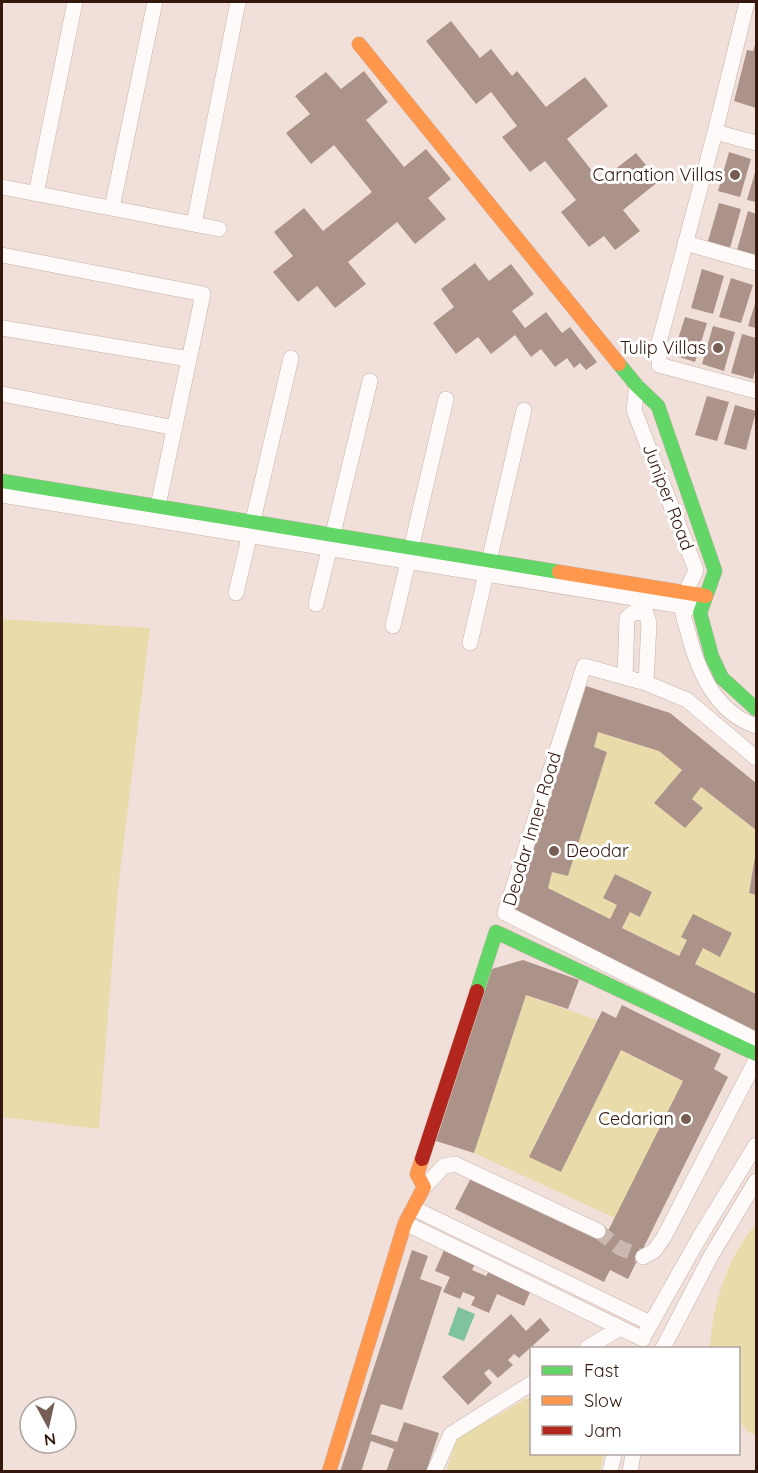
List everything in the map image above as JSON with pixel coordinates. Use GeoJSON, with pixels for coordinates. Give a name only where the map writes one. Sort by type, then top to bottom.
{"type":"FeatureCollection","features":[{"type":"Feature","properties":{"kind":"street"},"geometry":{"type":"LineString","coordinates":[[36,194],[75,2]]}},
{"type":"Feature","properties":{"kind":"street"},"geometry":{"type":"LineString","coordinates":[[112,208],[156,2]]}},
{"type":"Feature","properties":{"kind":"street"},"geometry":{"type":"LineString","coordinates":[[194,224],[238,2]]}},
{"type":"Feature","properties":{"kind":"street"},"geometry":{"type":"LineString","coordinates":[[747,2],[715,132],[658,343],[659,365],[756,391]]}},
{"type":"Feature","properties":{"kind":"street"},"geometry":{"type":"LineString","coordinates":[[359,44],[637,386],[658,406],[715,571],[700,613],[716,668],[730,687],[756,708]]}},
{"type":"Feature","properties":{"kind":"street"},"geometry":{"type":"LineString","coordinates":[[715,132],[756,143]]}},
{"type":"Feature","properties":{"kind":"street"},"geometry":{"type":"LineString","coordinates":[[2,187],[219,229]]}},
{"type":"Feature","properties":{"kind":"street"},"geometry":{"type":"LineString","coordinates":[[685,243],[756,263]]}},
{"type":"Feature","properties":{"kind":"street"},"geometry":{"type":"LineString","coordinates":[[2,255],[203,294],[157,513]]}},
{"type":"Feature","properties":{"kind":"street"},"geometry":{"type":"LineString","coordinates":[[2,328],[189,360]]}},
{"type":"Feature","properties":{"kind":"street"},"geometry":{"type":"LineString","coordinates":[[236,593],[291,358]]}},
{"type":"Feature","properties":{"kind":"street"},"geometry":{"type":"LineString","coordinates":[[316,604],[370,381]]}},
{"type":"Feature","properties":{"kind":"street","name":"Juniper Road"},"geometry":{"type":"LineString","coordinates":[[637,386],[634,410],[696,570],[684,599]]}},
{"type":"Feature","properties":{"kind":"street"},"geometry":{"type":"LineString","coordinates":[[2,394],[175,428]]}},
{"type":"Feature","properties":{"kind":"street"},"geometry":{"type":"LineString","coordinates":[[393,626],[446,399]]}},
{"type":"Feature","properties":{"kind":"street"},"geometry":{"type":"LineString","coordinates":[[470,643],[524,411]]}},
{"type":"Feature","properties":{"kind":"street"},"geometry":{"type":"LineString","coordinates":[[2,481],[157,513],[704,602]]}},
{"type":"Feature","properties":{"kind":"street"},"geometry":{"type":"LineString","coordinates":[[2,495],[157,513]]}},
{"type":"Feature","properties":{"kind":"street"},"geometry":{"type":"LineString","coordinates":[[684,599],[696,662],[709,687],[727,708],[756,726]]}},
{"type":"Feature","properties":{"kind":"street"},"geometry":{"type":"LineString","coordinates":[[625,677],[627,618],[634,612],[646,613],[650,623],[646,683]]}},
{"type":"Feature","properties":{"kind":"street","name":"Deodar Inner Road"},"geometry":{"type":"LineString","coordinates":[[756,758],[687,700],[646,683],[584,666],[505,913],[756,1040]]}},
{"type":"Feature","properties":{"kind":"street"},"geometry":{"type":"LineString","coordinates":[[424,1188],[417,1174],[496,932],[756,1054]]}},
{"type":"Feature","properties":{"kind":"street"},"geometry":{"type":"LineString","coordinates":[[643,1257],[654,1251],[664,1237],[756,1060]]}},
{"type":"Feature","properties":{"kind":"street"},"geometry":{"type":"LineString","coordinates":[[405,1223],[620,1328],[641,1344],[650,1323],[702,1233],[756,1145]]}},
{"type":"Feature","properties":{"kind":"street"},"geometry":{"type":"LineString","coordinates":[[329,1472],[405,1223],[424,1188],[444,1167],[455,1164],[598,1231]]}},
{"type":"Feature","properties":{"kind":"street"},"geometry":{"type":"LineString","coordinates":[[664,1347],[712,1254],[756,1181]]}},
{"type":"Feature","properties":{"kind":"street"},"geometry":{"type":"LineString","coordinates":[[413,1208],[650,1323]]}},
{"type":"Feature","properties":{"kind":"street"},"geometry":{"type":"LineString","coordinates":[[589,1347],[620,1328]]}},
{"type":"Feature","properties":{"kind":"street"},"geometry":{"type":"LineString","coordinates":[[434,1472],[451,1434],[530,1384]]}},
{"type":"Feature","properties":{"kind":"street"},"geometry":{"type":"LineString","coordinates":[[610,1472],[614,1455]]}},
{"type":"Feature","properties":{"kind":"street"},"geometry":{"type":"LineString","coordinates":[[630,1472],[633,1455]]}},
{"type":"Feature","properties":{"kind":"shaded area"},"geometry":{"type":"Polygon","coordinates":[[[2,619],[150,628],[118,889],[99,1129],[2,1117],[2,619]]]}},
{"type":"Feature","properties":{"kind":"shaded area"},"geometry":{"type":"Polygon","coordinates":[[[598,732],[659,751],[682,770],[654,803],[685,828],[703,808],[692,799],[701,787],[756,830],[756,851],[749,893],[756,895],[756,994],[695,964],[703,948],[720,956],[682,937],[687,940],[679,956],[622,928],[630,912],[640,917],[652,892],[615,874],[603,898],[617,905],[610,919],[548,888],[552,872],[568,875],[607,752],[594,747],[598,732]]]}},
{"type":"Feature","properties":{"kind":"shaded area"},"geometry":{"type":"Polygon","coordinates":[[[526,995],[597,1020],[529,1157],[561,1172],[621,1050],[683,1081],[615,1218],[474,1153],[526,995]]]}},
{"type":"Feature","properties":{"kind":"shaded area"},"geometry":{"type":"Polygon","coordinates":[[[756,1224],[756,1435],[748,1432],[740,1421],[740,1347],[710,1347],[714,1315],[723,1283],[746,1237],[756,1224]]]}},
{"type":"Feature","properties":{"kind":"shaded area"},"geometry":{"type":"Polygon","coordinates":[[[458,1307],[475,1314],[464,1341],[448,1335],[458,1307]]]}},
{"type":"Feature","properties":{"kind":"shaded area"},"geometry":{"type":"Polygon","coordinates":[[[530,1397],[530,1455],[604,1455],[600,1471],[446,1472],[457,1438],[530,1397]]]}},
{"type":"Feature","properties":{"kind":"building"},"geometry":{"type":"Polygon","coordinates":[[[451,21],[480,58],[491,49],[512,76],[517,71],[546,107],[585,77],[608,106],[567,139],[600,181],[636,153],[659,181],[623,210],[640,231],[615,250],[604,236],[589,247],[561,212],[576,200],[545,161],[530,172],[502,137],[517,126],[491,92],[476,104],[426,41],[451,21]]]}},
{"type":"Feature","properties":{"kind":"building"},"geometry":{"type":"Polygon","coordinates":[[[756,42],[756,108],[734,101],[747,50],[753,51],[756,42]]]}},
{"type":"Feature","properties":{"kind":"building"},"geometry":{"type":"Polygon","coordinates":[[[364,71],[388,102],[366,120],[404,167],[426,149],[451,179],[428,198],[446,219],[415,244],[397,222],[348,262],[366,284],[335,308],[317,286],[298,302],[273,272],[293,256],[274,232],[304,208],[323,231],[372,192],[334,145],[311,164],[286,133],[310,114],[295,96],[326,72],[341,89],[364,71]]]}},
{"type":"Feature","properties":{"kind":"building","name":"Carnation Villas"},"geometry":{"type":"Polygon","coordinates":[[[729,152],[751,159],[740,197],[718,191],[729,152]]]}},
{"type":"Feature","properties":{"kind":"building"},"geometry":{"type":"Polygon","coordinates":[[[756,169],[756,202],[747,200],[756,169]]]}},
{"type":"Feature","properties":{"kind":"building"},"geometry":{"type":"Polygon","coordinates":[[[719,203],[741,209],[730,248],[708,241],[719,203]]]}},
{"type":"Feature","properties":{"kind":"building"},"geometry":{"type":"Polygon","coordinates":[[[748,211],[756,214],[756,256],[737,250],[748,211]]]}},
{"type":"Feature","properties":{"kind":"building"},"geometry":{"type":"Polygon","coordinates":[[[475,263],[489,281],[511,264],[534,294],[512,311],[525,328],[546,312],[562,333],[570,327],[597,362],[586,370],[580,363],[574,368],[567,358],[555,367],[541,349],[531,357],[515,335],[491,354],[478,337],[456,354],[433,323],[454,307],[441,289],[475,263]]]}},
{"type":"Feature","properties":{"kind":"building","name":"Tulip Villas"},"geometry":{"type":"Polygon","coordinates":[[[702,269],[724,276],[713,314],[691,308],[702,269]]]}},
{"type":"Feature","properties":{"kind":"building"},"geometry":{"type":"Polygon","coordinates":[[[731,278],[753,285],[741,323],[719,317],[731,278]]]}},
{"type":"Feature","properties":{"kind":"building"},"geometry":{"type":"Polygon","coordinates":[[[756,301],[756,328],[748,326],[756,301]]]}},
{"type":"Feature","properties":{"kind":"building"},"geometry":{"type":"Polygon","coordinates":[[[685,317],[707,323],[695,362],[673,355],[685,317]]]}},
{"type":"Feature","properties":{"kind":"building","name":"Tulip Villas"},"geometry":{"type":"Polygon","coordinates":[[[713,326],[735,332],[724,371],[702,364],[713,326]]]}},
{"type":"Feature","properties":{"kind":"building","name":"Tulip Villas"},"geometry":{"type":"Polygon","coordinates":[[[742,334],[756,338],[756,367],[753,379],[731,373],[742,334]]]}},
{"type":"Feature","properties":{"kind":"building","name":"Tulip Villas"},"geometry":{"type":"Polygon","coordinates":[[[707,396],[729,402],[717,441],[695,435],[707,396]]]}},
{"type":"Feature","properties":{"kind":"building"},"geometry":{"type":"Polygon","coordinates":[[[735,405],[756,411],[746,450],[724,444],[735,405]]]}},
{"type":"Feature","properties":{"kind":"building","name":"Deodar"},"geometry":{"type":"Polygon","coordinates":[[[586,686],[670,713],[756,783],[756,830],[701,787],[692,799],[703,808],[685,828],[654,803],[682,770],[659,751],[598,732],[594,747],[607,752],[568,876],[552,872],[548,888],[610,919],[617,905],[603,898],[615,874],[652,892],[640,917],[630,912],[622,928],[679,956],[687,940],[681,937],[693,914],[732,933],[720,957],[703,948],[695,964],[756,994],[756,1036],[514,909],[525,884],[522,882],[586,686]]]}},
{"type":"Feature","properties":{"kind":"building"},"geometry":{"type":"Polygon","coordinates":[[[756,857],[756,895],[749,893],[756,857]]]}},
{"type":"Feature","properties":{"kind":"building"},"geometry":{"type":"Polygon","coordinates":[[[523,960],[579,980],[568,1009],[526,995],[474,1153],[436,1141],[492,969],[523,960]]]}},
{"type":"Feature","properties":{"kind":"building","name":"Cedarian"},"geometry":{"type":"Polygon","coordinates":[[[622,1005],[721,1054],[714,1069],[728,1077],[628,1279],[610,1270],[604,1282],[455,1209],[472,1176],[603,1241],[683,1081],[621,1050],[561,1172],[529,1157],[602,1011],[616,1018],[622,1005]]]}},
{"type":"Feature","properties":{"kind":"building"},"geometry":{"type":"Polygon","coordinates":[[[412,1250],[428,1256],[420,1279],[442,1287],[402,1410],[381,1404],[371,1434],[397,1442],[404,1422],[439,1433],[426,1472],[386,1472],[394,1449],[371,1441],[361,1472],[340,1472],[412,1250]]]}},
{"type":"Feature","properties":{"kind":"building"},"geometry":{"type":"Polygon","coordinates":[[[444,1250],[475,1264],[472,1270],[486,1276],[489,1271],[531,1290],[524,1306],[497,1294],[489,1313],[471,1305],[475,1297],[463,1292],[460,1299],[443,1292],[450,1277],[435,1271],[444,1250]]]}},
{"type":"Feature","properties":{"kind":"building"},"geometry":{"type":"Polygon","coordinates":[[[511,1314],[526,1331],[540,1318],[550,1330],[519,1358],[514,1354],[508,1360],[513,1365],[498,1378],[489,1369],[484,1373],[492,1383],[468,1405],[442,1377],[511,1314]]]}},
{"type":"Feature","properties":{"kind":"tunnel"},"geometry":{"type":"LineString","coordinates":[[598,1231],[620,1248],[643,1257]]}},
{"type":"Feature","properties":{"kind":"traffic: fast"},"geometry":{"type":"LineString","coordinates":[[619,364],[658,406],[715,571],[700,613],[712,657],[722,678],[756,709]]}},
{"type":"Feature","properties":{"kind":"traffic: fast"},"geometry":{"type":"LineString","coordinates":[[2,481],[559,572]]}},
{"type":"Feature","properties":{"kind":"traffic: fast"},"geometry":{"type":"LineString","coordinates":[[477,991],[496,932],[756,1054]]}},
{"type":"Feature","properties":{"kind":"traffic: slow"},"geometry":{"type":"LineString","coordinates":[[359,44],[619,364]]}},
{"type":"Feature","properties":{"kind":"traffic: slow"},"geometry":{"type":"LineString","coordinates":[[559,572],[706,596]]}},
{"type":"Feature","properties":{"kind":"traffic: slow"},"geometry":{"type":"LineString","coordinates":[[329,1472],[405,1223],[424,1187],[417,1174],[422,1159]]}},
{"type":"Feature","properties":{"kind":"traffic: jam"},"geometry":{"type":"LineString","coordinates":[[422,1159],[477,991]]}},
{"type":"Feature","properties":{"kind":"place","name":"Carnation Villas"},"geometry":{"type":"Point","coordinates":[735,175]}},
{"type":"Feature","properties":{"kind":"place","name":"Tulip Villas"},"geometry":{"type":"Point","coordinates":[718,348]}},
{"type":"Feature","properties":{"kind":"place","name":"Deodar"},"geometry":{"type":"Point","coordinates":[554,851]}},
{"type":"Feature","properties":{"kind":"place","name":"Cedarian"},"geometry":{"type":"Point","coordinates":[686,1119]}}]}
